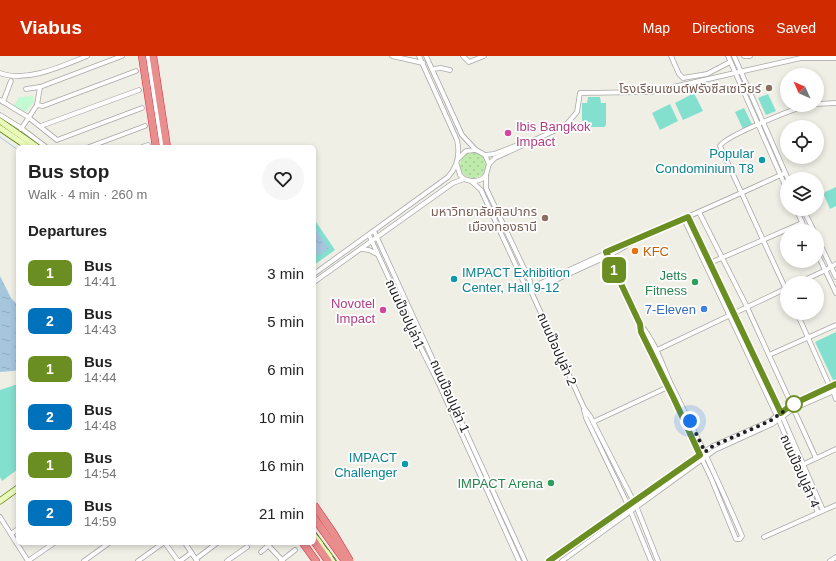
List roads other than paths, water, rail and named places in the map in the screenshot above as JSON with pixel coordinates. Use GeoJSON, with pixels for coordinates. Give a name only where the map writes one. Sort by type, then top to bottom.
{"type":"FeatureCollection","features":[{"type":"Feature","properties":{"kind":"highway"},"geometry":{"type":"LineString","coordinates":[[142,56],[156,145]]}},
{"type":"Feature","properties":{"kind":"highway"},"geometry":{"type":"LineString","coordinates":[[153,56],[167,145]]}},
{"type":"Feature","properties":{"kind":"highway"},"geometry":{"type":"LineString","coordinates":[[316,506],[328,542]]}},
{"type":"Feature","properties":{"kind":"highway"},"geometry":{"type":"LineString","coordinates":[[316,508],[350,561]]}},
{"type":"Feature","properties":{"kind":"highway"},"geometry":{"type":"LineString","coordinates":[[316,521],[345,561]]}},
{"type":"Feature","properties":{"kind":"highway"},"geometry":{"type":"LineString","coordinates":[[316,544],[328,561]]}},
{"type":"Feature","properties":{"kind":"highway"},"geometry":{"type":"LineString","coordinates":[[304,545],[316,561]]}},
{"type":"Feature","properties":{"kind":"highway"},"geometry":{"type":"LineString","coordinates":[[309,545],[321,561]]}},
{"type":"Feature","properties":{"kind":"main road"},"geometry":{"type":"LineString","coordinates":[[0,121],[20,131],[35,145]]}},
{"type":"Feature","properties":{"kind":"main road"},"geometry":{"type":"LineString","coordinates":[[0,128],[25,145]]}},
{"type":"Feature","properties":{"kind":"main road"},"geometry":{"type":"LineString","coordinates":[[0,502],[16,490]]}},
{"type":"Feature","properties":{"kind":"main road"},"geometry":{"type":"LineString","coordinates":[[316,527],[341,561]]}},
{"type":"Feature","properties":{"kind":"main road"},"geometry":{"type":"LineString","coordinates":[[316,538],[333,561]]}},
{"type":"Feature","properties":{"kind":"street"},"geometry":{"type":"LineString","coordinates":[[0,73],[13,76],[37,74],[87,56]]}},
{"type":"Feature","properties":{"kind":"street"},"geometry":{"type":"LineString","coordinates":[[26,89],[40,86],[122,56]]}},
{"type":"Feature","properties":{"kind":"street"},"geometry":{"type":"LineString","coordinates":[[148,56],[162,145]]}},
{"type":"Feature","properties":{"kind":"street"},"geometry":{"type":"LineString","coordinates":[[392,56],[422,63],[429,61]]}},
{"type":"Feature","properties":{"kind":"street"},"geometry":{"type":"LineString","coordinates":[[420,56],[457,140],[459,147],[457,170],[464,179],[471,182],[482,179],[486,175],[489,164],[495,158],[529,142]]}},
{"type":"Feature","properties":{"kind":"street"},"geometry":{"type":"LineString","coordinates":[[426,56],[462,135],[476,150],[485,155],[494,154],[559,130],[569,122],[578,109],[580,93],[651,92],[807,57],[836,58]]}},
{"type":"Feature","properties":{"kind":"street"},"geometry":{"type":"LineString","coordinates":[[462,56],[469,62],[484,56]]}},
{"type":"Feature","properties":{"kind":"street"},"geometry":{"type":"LineString","coordinates":[[671,56],[679,74],[683,78],[707,74],[730,62]]}},
{"type":"Feature","properties":{"kind":"street"},"geometry":{"type":"LineString","coordinates":[[530,289],[538,288],[642,237],[780,176],[728,56]]}},
{"type":"Feature","properties":{"kind":"street"},"geometry":{"type":"LineString","coordinates":[[734,56],[785,172]]}},
{"type":"Feature","properties":{"kind":"street"},"geometry":{"type":"LineString","coordinates":[[744,56],[750,56]]}},
{"type":"Feature","properties":{"kind":"street"},"geometry":{"type":"LineString","coordinates":[[432,69],[441,68],[450,70]]}},
{"type":"Feature","properties":{"kind":"street"},"geometry":{"type":"LineString","coordinates":[[37,105],[43,106],[136,71]]}},
{"type":"Feature","properties":{"kind":"street"},"geometry":{"type":"LineString","coordinates":[[11,81],[2,101],[41,126],[57,140],[142,108]]}},
{"type":"Feature","properties":{"kind":"street"},"geometry":{"type":"LineString","coordinates":[[20,131],[37,105],[40,86]]}},
{"type":"Feature","properties":{"kind":"street"},"geometry":{"type":"LineString","coordinates":[[41,126],[139,90]]}},
{"type":"Feature","properties":{"kind":"street"},"geometry":{"type":"LineString","coordinates":[[824,104],[836,103]]}},
{"type":"Feature","properties":{"kind":"street"},"geometry":{"type":"LineString","coordinates":[[444,111],[450,108]]}},
{"type":"Feature","properties":{"kind":"street"},"geometry":{"type":"LineString","coordinates":[[780,278],[740,193],[720,146],[722,142],[728,139],[792,112]]}},
{"type":"Feature","properties":{"kind":"street"},"geometry":{"type":"LineString","coordinates":[[0,115],[20,131],[43,145]]}},
{"type":"Feature","properties":{"kind":"street"},"geometry":{"type":"LineString","coordinates":[[99,145],[145,126]]}},
{"type":"Feature","properties":{"kind":"street"},"geometry":{"type":"LineString","coordinates":[[458,159],[466,151],[476,150]]}},
{"type":"Feature","properties":{"kind":"street"},"geometry":{"type":"LineString","coordinates":[[485,155],[489,164]]}},
{"type":"Feature","properties":{"kind":"street"},"geometry":{"type":"LineString","coordinates":[[316,273],[448,177],[457,164]]}},
{"type":"Feature","properties":{"kind":"street","name":"ถนนป๊อปปูล่า 2"},"geometry":{"type":"LineString","coordinates":[[486,175],[486,188],[530,281],[530,289]]}},
{"type":"Feature","properties":{"kind":"street"},"geometry":{"type":"LineString","coordinates":[[316,281],[453,183],[464,179]]}},
{"type":"Feature","properties":{"kind":"street","name":"ถนนป๊อปปูล่า 2"},"geometry":{"type":"LineString","coordinates":[[471,182],[481,190],[524,283],[530,289],[584,408],[590,416],[637,508],[658,561]]}},
{"type":"Feature","properties":{"kind":"street"},"geometry":{"type":"LineString","coordinates":[[699,212],[746,307],[816,458]]}},
{"type":"Feature","properties":{"kind":"street"},"geometry":{"type":"LineString","coordinates":[[710,263],[802,223],[799,216]]}},
{"type":"Feature","properties":{"kind":"street","name":"ถนนป๊อปปูล่า 4"},"geometry":{"type":"LineString","coordinates":[[686,218],[710,263],[731,315]]}},
{"type":"Feature","properties":{"kind":"street","name":"ถนนป๊อปปูล่า 4"},"geometry":{"type":"LineString","coordinates":[[686,218],[731,315],[804,464],[823,510],[818,512],[803,478],[780,417]]}},
{"type":"Feature","properties":{"kind":"street","name":"ถนนป๊อปปูล่า 1"},"geometry":{"type":"LineString","coordinates":[[374,231],[378,236],[525,561]]}},
{"type":"Feature","properties":{"kind":"street","name":"ถนนป๊อปปูล่า1"},"geometry":{"type":"LineString","coordinates":[[369,235],[439,384],[519,561]]}},
{"type":"Feature","properties":{"kind":"street"},"geometry":{"type":"LineString","coordinates":[[360,249],[369,250],[378,254]]}},
{"type":"Feature","properties":{"kind":"street"},"geometry":{"type":"LineString","coordinates":[[824,251],[836,277]]}},
{"type":"Feature","properties":{"kind":"street"},"geometry":{"type":"LineString","coordinates":[[607,254],[640,324],[645,330],[656,351],[705,452],[706,457],[713,477],[724,510],[736,539],[740,539],[742,536],[731,510],[713,477],[702,460],[641,332],[640,324]]}},
{"type":"Feature","properties":{"kind":"street"},"geometry":{"type":"LineString","coordinates":[[813,276],[833,268],[836,264]]}},
{"type":"Feature","properties":{"kind":"street"},"geometry":{"type":"LineString","coordinates":[[824,266],[836,293]]}},
{"type":"Feature","properties":{"kind":"street"},"geometry":{"type":"LineString","coordinates":[[651,353],[746,307],[780,293]]}},
{"type":"Feature","properties":{"kind":"street"},"geometry":{"type":"LineString","coordinates":[[800,320],[830,386]]}},
{"type":"Feature","properties":{"kind":"street"},"geometry":{"type":"LineString","coordinates":[[768,355],[836,325]]}},
{"type":"Feature","properties":{"kind":"street"},"geometry":{"type":"LineString","coordinates":[[562,561],[715,450],[780,417],[792,407],[836,384]]}},
{"type":"Feature","properties":{"kind":"street"},"geometry":{"type":"LineString","coordinates":[[593,422],[668,387]]}},
{"type":"Feature","properties":{"kind":"street"},"geometry":{"type":"LineString","coordinates":[[792,407],[834,390],[836,399]]}},
{"type":"Feature","properties":{"kind":"street","name":"ถนนป๊อปปูล่า 2"},"geometry":{"type":"LineString","coordinates":[[584,408],[586,418],[628,505],[651,561]]}},
{"type":"Feature","properties":{"kind":"street"},"geometry":{"type":"LineString","coordinates":[[549,561],[713,446],[780,417]]}},
{"type":"Feature","properties":{"kind":"street"},"geometry":{"type":"LineString","coordinates":[[804,464],[836,449]]}},
{"type":"Feature","properties":{"kind":"street"},"geometry":{"type":"LineString","coordinates":[[606,458],[610,456]]}},
{"type":"Feature","properties":{"kind":"street"},"geometry":{"type":"LineString","coordinates":[[803,478],[808,476]]}},
{"type":"Feature","properties":{"kind":"street"},"geometry":{"type":"LineString","coordinates":[[823,510],[836,505]]}},
{"type":"Feature","properties":{"kind":"street"},"geometry":{"type":"LineString","coordinates":[[724,510],[731,510]]}},
{"type":"Feature","properties":{"kind":"street"},"geometry":{"type":"LineString","coordinates":[[764,537],[818,512]]}},
{"type":"Feature","properties":{"kind":"street"},"geometry":{"type":"LineString","coordinates":[[0,517],[16,542]]}},
{"type":"Feature","properties":{"kind":"street"},"geometry":{"type":"LineString","coordinates":[[11,534],[16,530]]}},
{"type":"Feature","properties":{"kind":"street"},"geometry":{"type":"LineString","coordinates":[[644,545],[650,542]]}},
{"type":"Feature","properties":{"kind":"street"},"geometry":{"type":"LineString","coordinates":[[18,545],[28,561],[51,545]]}},
{"type":"Feature","properties":{"kind":"street"},"geometry":{"type":"LineString","coordinates":[[84,561],[106,545]]}},
{"type":"Feature","properties":{"kind":"street"},"geometry":{"type":"LineString","coordinates":[[138,561],[161,545]]}},
{"type":"Feature","properties":{"kind":"street"},"geometry":{"type":"LineString","coordinates":[[166,545],[179,561],[191,553]]}},
{"type":"Feature","properties":{"kind":"street"},"geometry":{"type":"LineString","coordinates":[[186,545],[196,560],[215,545]]}},
{"type":"Feature","properties":{"kind":"street"},"geometry":{"type":"LineString","coordinates":[[261,552],[268,545]]}},
{"type":"Feature","properties":{"kind":"street"},"geometry":{"type":"LineString","coordinates":[[270,545],[282,561],[295,550]]}},
{"type":"Feature","properties":{"kind":"street"},"geometry":{"type":"LineString","coordinates":[[227,561],[247,547]]}},
{"type":"Feature","properties":{"kind":"street"},"geometry":{"type":"LineString","coordinates":[[830,561],[836,557]]}},
{"type":"Feature","properties":{"kind":"water"},"geometry":{"type":"Polygon","coordinates":[[[316,230],[329,248],[319,256],[316,252],[316,230]]]}},
{"type":"Feature","properties":{"kind":"water"},"geometry":{"type":"Polygon","coordinates":[[[0,276],[11,298],[16,303],[16,370],[0,372],[0,276]]]}},
{"type":"Feature","properties":{"kind":"waterway"},"geometry":{"type":"LineString","coordinates":[[0,137],[16,149]]}},
{"type":"Feature","properties":{"kind":"railway"},"geometry":{"type":"LineString","coordinates":[[316,533],[336,561]]}},
{"type":"Feature","properties":{"kind":"place","name":"โรงเรียนเซนต์ฟรังซีสเซเวียร์"},"geometry":{"type":"Point","coordinates":[769,88]}},
{"type":"Feature","properties":{"kind":"place","name":"Ibis Bangkok Impact"},"geometry":{"type":"Point","coordinates":[508,133]}},
{"type":"Feature","properties":{"kind":"place","name":"Popular Condominium T8"},"geometry":{"type":"Point","coordinates":[762,160]}},
{"type":"Feature","properties":{"kind":"place","name":"มหาวิทยาลัยศิลปากร เมืองทองธานี"},"geometry":{"type":"Point","coordinates":[545,218]}},
{"type":"Feature","properties":{"kind":"place","name":"KFC"},"geometry":{"type":"Point","coordinates":[635,251]}},
{"type":"Feature","properties":{"kind":"place","name":"IMPACT Exhibition Center, Hall 9-12"},"geometry":{"type":"Point","coordinates":[454,279]}},
{"type":"Feature","properties":{"kind":"place","name":"Jetts Fitness"},"geometry":{"type":"Point","coordinates":[695,282]}},
{"type":"Feature","properties":{"kind":"place","name":"7-Eleven"},"geometry":{"type":"Point","coordinates":[704,309]}},
{"type":"Feature","properties":{"kind":"place","name":"Novotel Impact"},"geometry":{"type":"Point","coordinates":[383,310]}},
{"type":"Feature","properties":{"kind":"place","name":"IMPACT Challenger"},"geometry":{"type":"Point","coordinates":[405,464]}},
{"type":"Feature","properties":{"kind":"place","name":"IMPACT Arena"},"geometry":{"type":"Point","coordinates":[551,483]}}]}
